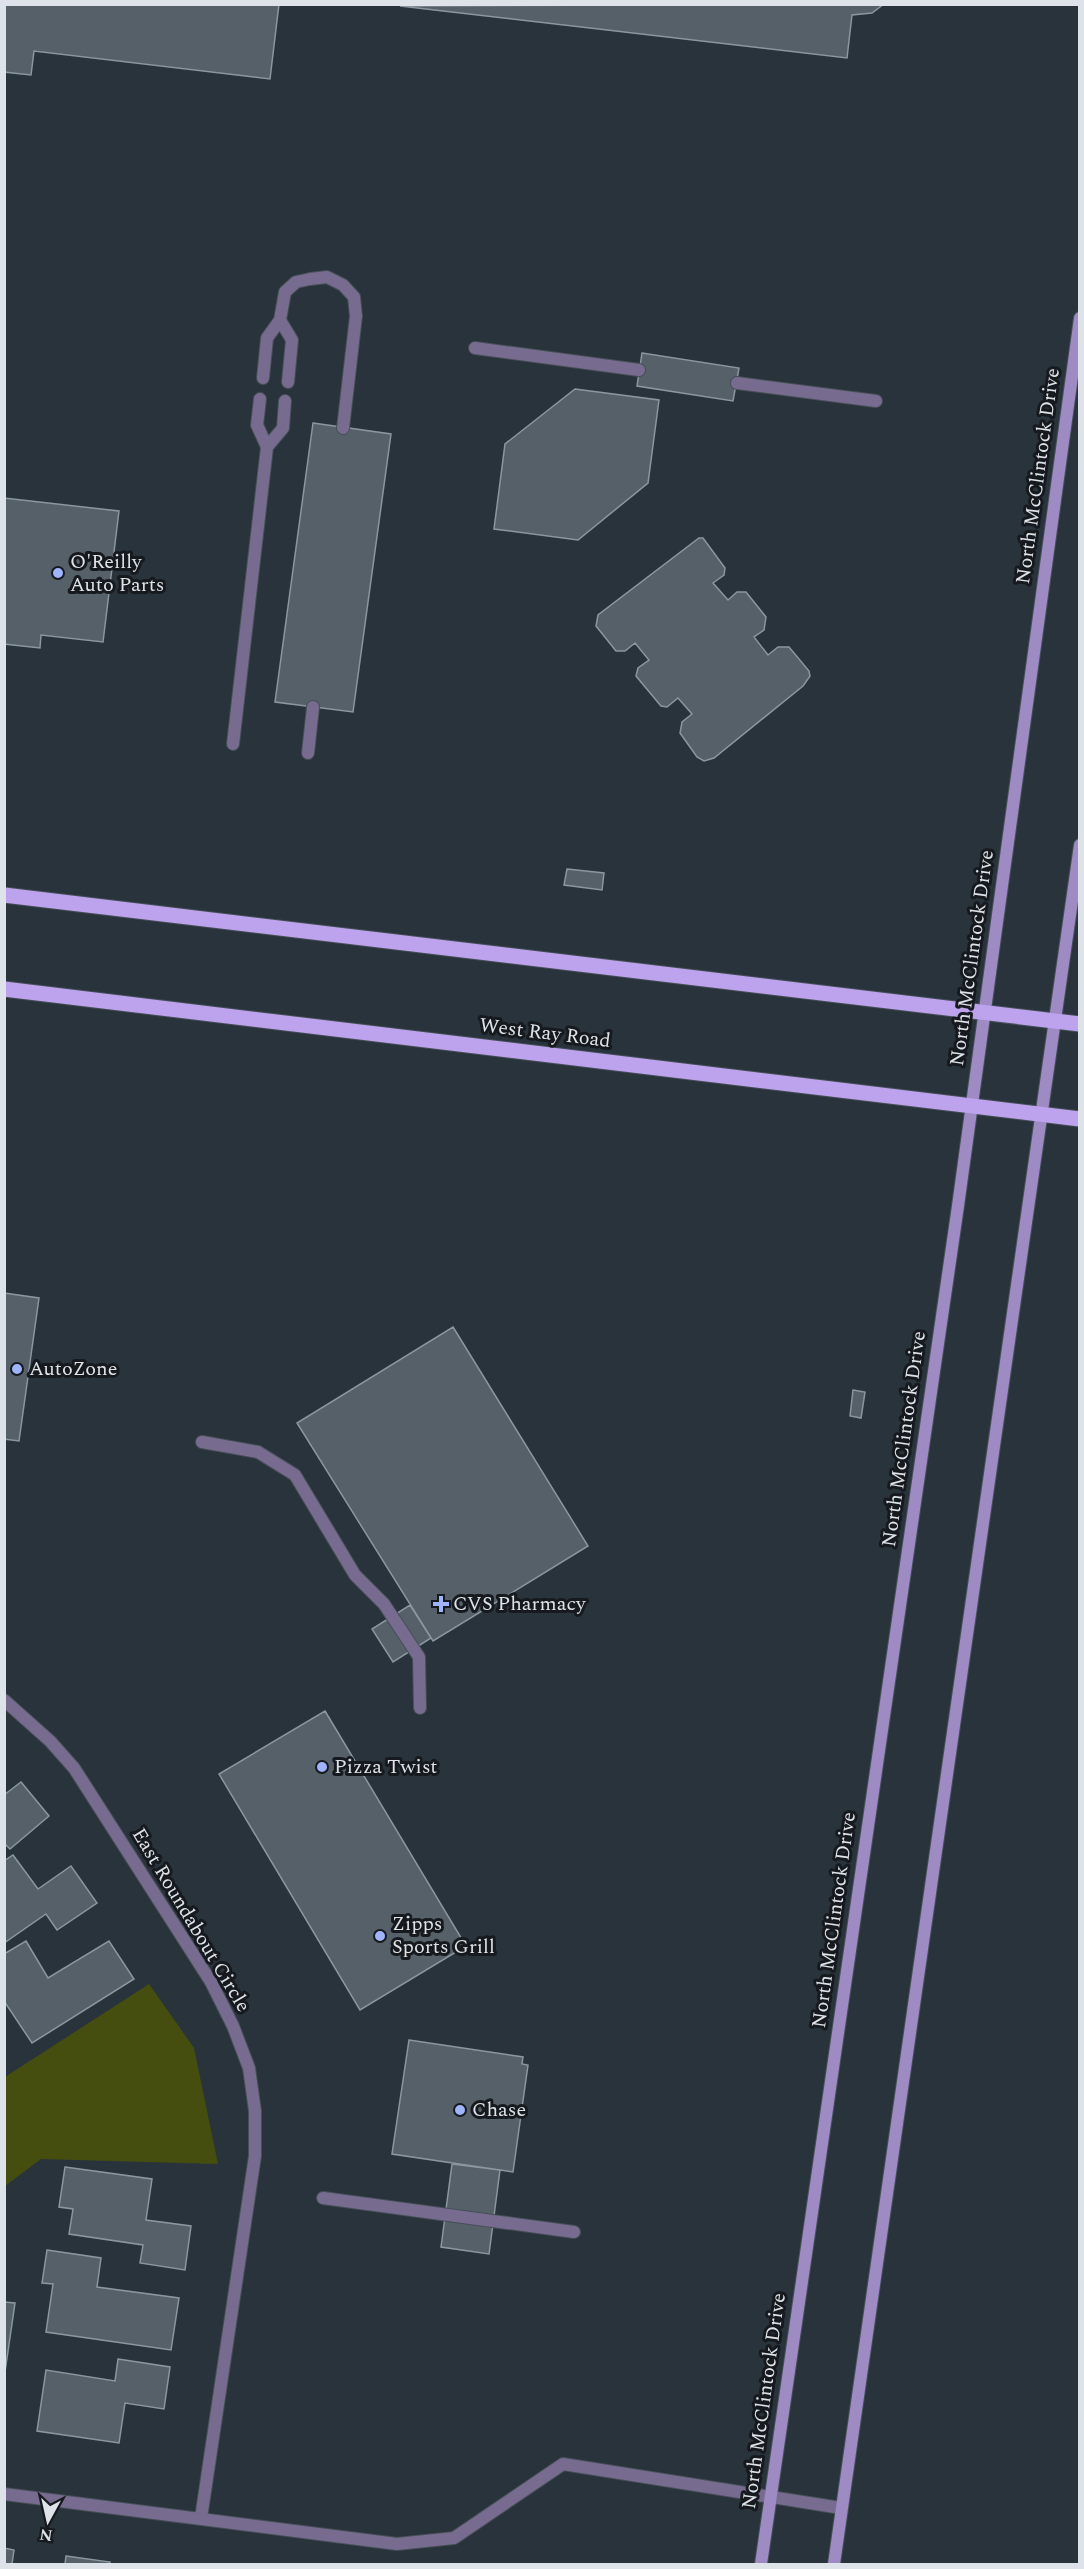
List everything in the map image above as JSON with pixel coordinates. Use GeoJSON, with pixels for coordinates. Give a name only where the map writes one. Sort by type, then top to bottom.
{"type":"FeatureCollection","features":[{"type":"Feature","properties":{"kind":"main road","name":"North McClintock Drive"},"geometry":{"type":"LineString","coordinates":[[761,2565],[972,1105],[1080,318]]}},
{"type":"Feature","properties":{"kind":"main road"},"geometry":{"type":"LineString","coordinates":[[834,2565],[1080,845]]}},
{"type":"Feature","properties":{"kind":"main road"},"geometry":{"type":"LineString","coordinates":[[4,896],[1080,1024]]}},
{"type":"Feature","properties":{"kind":"main road","name":"West Ray Road"},"geometry":{"type":"LineString","coordinates":[[4,989],[1080,1119]]}},
{"type":"Feature","properties":{"kind":"street"},"geometry":{"type":"LineString","coordinates":[[262,378],[267,338],[280,320],[285,291],[296,282],[327,278],[343,285],[354,297],[356,316],[343,428]]}},
{"type":"Feature","properties":{"kind":"street"},"geometry":{"type":"LineString","coordinates":[[280,320],[292,340],[288,382]]}},
{"type":"Feature","properties":{"kind":"street"},"geometry":{"type":"LineString","coordinates":[[475,348],[639,370]]}},
{"type":"Feature","properties":{"kind":"street"},"geometry":{"type":"LineString","coordinates":[[736,382],[876,401]]}},
{"type":"Feature","properties":{"kind":"street"},"geometry":{"type":"LineString","coordinates":[[233,744],[267,447],[257,426],[260,399]]}},
{"type":"Feature","properties":{"kind":"street"},"geometry":{"type":"LineString","coordinates":[[267,447],[283,428],[285,401]]}},
{"type":"Feature","properties":{"kind":"street"},"geometry":{"type":"LineString","coordinates":[[308,753],[313,707]]}},
{"type":"Feature","properties":{"kind":"street"},"geometry":{"type":"LineString","coordinates":[[202,1442],[258,1452],[295,1475],[355,1575],[384,1604],[419,1657],[420,1708]]}},
{"type":"Feature","properties":{"kind":"street","name":"East Roundabout Circle"},"geometry":{"type":"LineString","coordinates":[[4,1700],[50,1741],[74,1768],[211,1982],[233,2026],[249,2068],[255,2111],[255,2156],[201,2518]]}},
{"type":"Feature","properties":{"kind":"street"},"geometry":{"type":"LineString","coordinates":[[323,2198],[574,2232]]}},
{"type":"Feature","properties":{"kind":"street"},"geometry":{"type":"LineString","coordinates":[[4,2494],[397,2544],[454,2538],[563,2464],[841,2508]]}},
{"type":"Feature","properties":{"kind":"green space"},"geometry":{"type":"Polygon","coordinates":[[[149,1984],[194,2048],[218,2164],[41,2159],[5,2186],[5,2077],[149,1984]]]}},
{"type":"Feature","properties":{"kind":"building"},"geometry":{"type":"Polygon","coordinates":[[[4,4],[279,4],[270,79],[34,51],[31,75],[4,72],[4,4]]]}},
{"type":"Feature","properties":{"kind":"building"},"geometry":{"type":"Polygon","coordinates":[[[884,4],[872,13],[852,15],[847,58],[400,6],[884,4]]]}},
{"type":"Feature","properties":{"kind":"building"},"geometry":{"type":"Polygon","coordinates":[[[642,353],[739,368],[733,401],[637,386],[642,353]]]}},
{"type":"Feature","properties":{"kind":"building"},"geometry":{"type":"Polygon","coordinates":[[[575,389],[659,400],[648,483],[578,540],[494,529],[505,444],[575,389]]]}},
{"type":"Feature","properties":{"kind":"building"},"geometry":{"type":"Polygon","coordinates":[[[313,423],[391,434],[353,712],[275,702],[313,423]]]}},
{"type":"Feature","properties":{"kind":"building","name":"O'Reilly Auto Parts"},"geometry":{"type":"Polygon","coordinates":[[[4,498],[119,511],[103,642],[41,635],[40,648],[4,644],[4,498]]]}},
{"type":"Feature","properties":{"kind":"building"},"geometry":{"type":"Polygon","coordinates":[[[699,538],[703,538],[725,568],[724,575],[713,583],[728,600],[737,592],[746,592],[766,617],[764,630],[754,637],[768,655],[778,647],[789,647],[809,671],[810,676],[803,686],[714,758],[704,761],[697,757],[680,733],[682,722],[692,714],[678,698],[667,707],[661,706],[636,676],[638,668],[649,660],[635,643],[625,651],[616,651],[596,626],[598,615],[699,538]]]}},
{"type":"Feature","properties":{"kind":"building"},"geometry":{"type":"Polygon","coordinates":[[[567,869],[604,873],[602,890],[564,885],[567,869]]]}},
{"type":"Feature","properties":{"kind":"building","name":"AutoZone"},"geometry":{"type":"Polygon","coordinates":[[[4,1293],[39,1298],[19,1441],[4,1439],[4,1293]]]}},
{"type":"Feature","properties":{"kind":"building","name":"CVS Pharmacy"},"geometry":{"type":"Polygon","coordinates":[[[453,1327],[588,1546],[433,1641],[297,1423],[453,1327]]]}},
{"type":"Feature","properties":{"kind":"building"},"geometry":{"type":"Polygon","coordinates":[[[853,1390],[865,1392],[861,1418],[850,1416],[853,1390]]]}},
{"type":"Feature","properties":{"kind":"building"},"geometry":{"type":"Polygon","coordinates":[[[410,1605],[431,1638],[393,1662],[372,1629],[410,1605]]]}},
{"type":"Feature","properties":{"kind":"building"},"geometry":{"type":"Polygon","coordinates":[[[325,1711],[466,1946],[360,2010],[219,1774],[325,1711]]]}},
{"type":"Feature","properties":{"kind":"building"},"geometry":{"type":"Polygon","coordinates":[[[21,1782],[49,1816],[10,1849],[4,1843],[4,1795],[21,1782]]]}},
{"type":"Feature","properties":{"kind":"building"},"geometry":{"type":"Polygon","coordinates":[[[13,1855],[38,1889],[71,1866],[97,1903],[57,1930],[46,1914],[4,1943],[4,1861],[13,1855]]]}},
{"type":"Feature","properties":{"kind":"building"},"geometry":{"type":"Polygon","coordinates":[[[26,1941],[48,1978],[109,1941],[134,1979],[32,2043],[4,2001],[4,1954],[26,1941]]]}},
{"type":"Feature","properties":{"kind":"building","name":"Chase"},"geometry":{"type":"Polygon","coordinates":[[[409,2040],[523,2057],[522,2064],[528,2065],[513,2172],[392,2154],[409,2040]]]}},
{"type":"Feature","properties":{"kind":"building"},"geometry":{"type":"Polygon","coordinates":[[[452,2164],[500,2170],[489,2254],[441,2247],[452,2164]]]}},
{"type":"Feature","properties":{"kind":"building"},"geometry":{"type":"Polygon","coordinates":[[[65,2167],[152,2179],[146,2220],[191,2226],[185,2270],[140,2263],[143,2245],[69,2234],[73,2209],[59,2207],[65,2167]]]}},
{"type":"Feature","properties":{"kind":"building"},"geometry":{"type":"Polygon","coordinates":[[[47,2250],[101,2258],[97,2287],[179,2298],[171,2350],[46,2332],[53,2284],[42,2283],[47,2250]]]}},
{"type":"Feature","properties":{"kind":"building"},"geometry":{"type":"Polygon","coordinates":[[[4,2302],[15,2303],[4,2379],[4,2302]]]}},
{"type":"Feature","properties":{"kind":"building"},"geometry":{"type":"Polygon","coordinates":[[[118,2359],[170,2367],[164,2409],[125,2403],[119,2443],[37,2431],[46,2370],[115,2381],[118,2359]]]}},
{"type":"Feature","properties":{"kind":"building"},"geometry":{"type":"Polygon","coordinates":[[[4,2548],[14,2550],[12,2564],[4,2564],[4,2548]]]}},
{"type":"Feature","properties":{"kind":"building"},"geometry":{"type":"Polygon","coordinates":[[[66,2556],[110,2562],[109,2564],[65,2564],[66,2556]]]}},
{"type":"Feature","properties":{"kind":"place","name":"O'Reilly Auto Parts"},"geometry":{"type":"Point","coordinates":[58,573]}},
{"type":"Feature","properties":{"kind":"place","name":"AutoZone"},"geometry":{"type":"Point","coordinates":[17,1369]}},
{"type":"Feature","properties":{"kind":"place","name":"CVS Pharmacy"},"geometry":{"type":"Point","coordinates":[441,1604]}},
{"type":"Feature","properties":{"kind":"place","name":"Pizza Twist"},"geometry":{"type":"Point","coordinates":[322,1767]}},
{"type":"Feature","properties":{"kind":"place","name":"Zipps Sports Grill"},"geometry":{"type":"Point","coordinates":[380,1936]}},
{"type":"Feature","properties":{"kind":"place","name":"Chase"},"geometry":{"type":"Point","coordinates":[460,2110]}}]}
